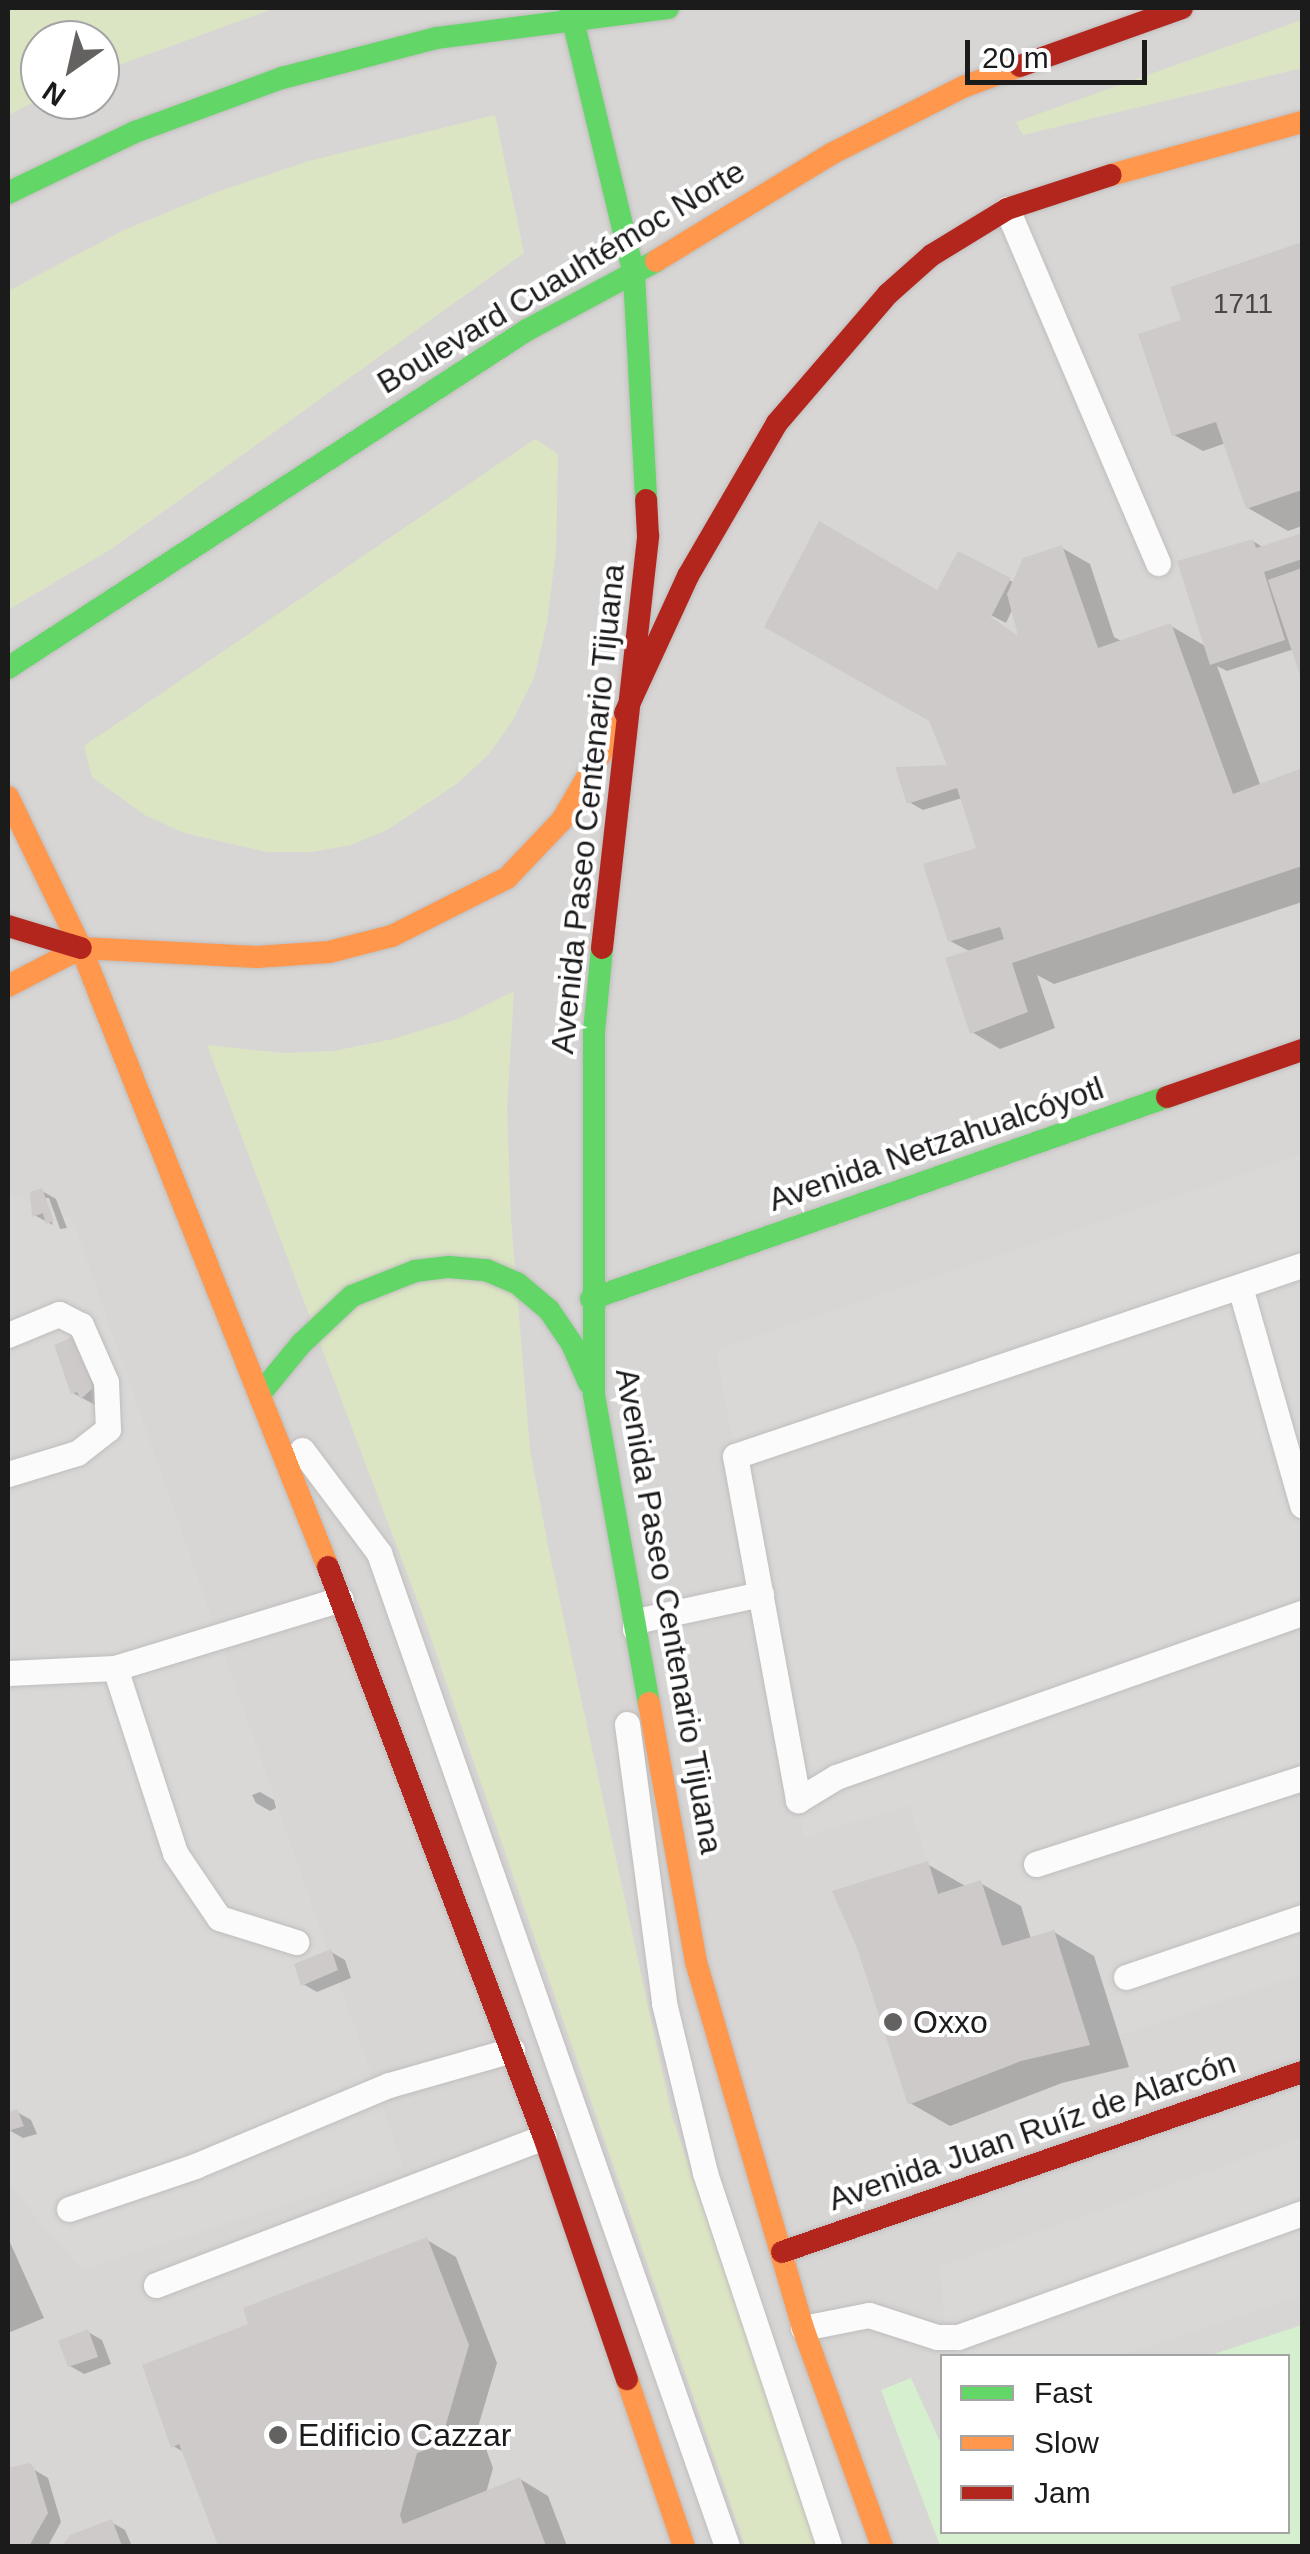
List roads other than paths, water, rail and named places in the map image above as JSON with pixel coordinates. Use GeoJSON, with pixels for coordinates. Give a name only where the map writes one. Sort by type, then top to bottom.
{"type":"FeatureCollection","features":[{"type":"Feature","properties":{"kind":"main road"},"geometry":{"type":"LineString","coordinates":[[8,193],[135,132],[282,78],[437,38],[573,14],[668,8]]}},
{"type":"Feature","properties":{"kind":"main road","name":"Boulevard Cuauhtémoc Norte"},"geometry":{"type":"LineString","coordinates":[[8,668],[527,330],[634,275],[831,154],[963,86],[1182,8]]}},
{"type":"Feature","properties":{"kind":"main road","name":"Avenida Paseo Centenario Tijuana"},"geometry":{"type":"LineString","coordinates":[[573,14],[634,275],[648,536],[625,713],[594,1031],[594,1395],[696,1962],[804,2328],[882,2546]]}},
{"type":"Feature","properties":{"kind":"main road"},"geometry":{"type":"LineString","coordinates":[[8,926],[81,948],[257,957],[329,952],[392,936],[507,878],[562,820],[625,713],[688,576],[777,423],[888,294],[932,254],[1008,209],[1074,185],[1302,122]]}},
{"type":"Feature","properties":{"kind":"main road"},"geometry":{"type":"LineString","coordinates":[[8,797],[81,948],[341,1600],[544,2137],[684,2546]]}},
{"type":"Feature","properties":{"kind":"main road"},"geometry":{"type":"LineString","coordinates":[[8,986],[81,948]]}},
{"type":"Feature","properties":{"kind":"main road","name":"Avenida Netzahualcóyotl"},"geometry":{"type":"LineString","coordinates":[[591,1299],[1302,1050]]}},
{"type":"Feature","properties":{"kind":"main road"},"geometry":{"type":"LineString","coordinates":[[260,1394],[301,1344],[352,1296],[414,1271],[448,1267],[486,1270],[548,1310],[572,1344],[594,1395]]}},
{"type":"Feature","properties":{"kind":"main road","name":"Avenida Juan Ruíz de Alarcón"},"geometry":{"type":"LineString","coordinates":[[782,2252],[1302,2072]]}},
{"type":"Feature","properties":{"kind":"lane"},"geometry":{"type":"LineString","coordinates":[[1008,209],[1158,563]]}},
{"type":"Feature","properties":{"kind":"lane"},"geometry":{"type":"LineString","coordinates":[[1302,1265],[735,1456],[798,1800],[836,1777],[1302,1613]]}},
{"type":"Feature","properties":{"kind":"lane"},"geometry":{"type":"LineString","coordinates":[[1240,1288],[1302,1505]]}},
{"type":"Feature","properties":{"kind":"lane"},"geometry":{"type":"LineString","coordinates":[[8,1335],[59,1314],[81,1325],[106,1382],[108,1429],[76,1453],[8,1474]]}},
{"type":"Feature","properties":{"kind":"lane"},"geometry":{"type":"LineString","coordinates":[[260,1394],[379,1552],[726,2546]]}},
{"type":"Feature","properties":{"kind":"lane"},"geometry":{"type":"LineString","coordinates":[[760,1594],[636,1621],[625,1713],[664,2003],[705,2173],[828,2546]]}},
{"type":"Feature","properties":{"kind":"lane"},"geometry":{"type":"LineString","coordinates":[[8,1673],[115,1668],[341,1600]]}},
{"type":"Feature","properties":{"kind":"lane"},"geometry":{"type":"LineString","coordinates":[[115,1668],[175,1852],[219,1918],[296,1942]]}},
{"type":"Feature","properties":{"kind":"lane"},"geometry":{"type":"LineString","coordinates":[[1036,1864],[1302,1778]]}},
{"type":"Feature","properties":{"kind":"lane"},"geometry":{"type":"LineString","coordinates":[[1126,1976],[1302,1917]]}},
{"type":"Feature","properties":{"kind":"lane"},"geometry":{"type":"LineString","coordinates":[[69,2209],[194,2166],[389,2085],[512,2050]]}},
{"type":"Feature","properties":{"kind":"lane"},"geometry":{"type":"LineString","coordinates":[[156,2285],[544,2137]]}},
{"type":"Feature","properties":{"kind":"lane"},"geometry":{"type":"LineString","coordinates":[[804,2328],[869,2316],[938,2337],[958,2338],[1302,2214]]}},
{"type":"Feature","properties":{"kind":"place","name":"Oxxo"},"geometry":{"type":"Point","coordinates":[893,2022]}},
{"type":"Feature","properties":{"kind":"place","name":"Edificio Cazzar"},"geometry":{"type":"Point","coordinates":[278,2435]}}]}
